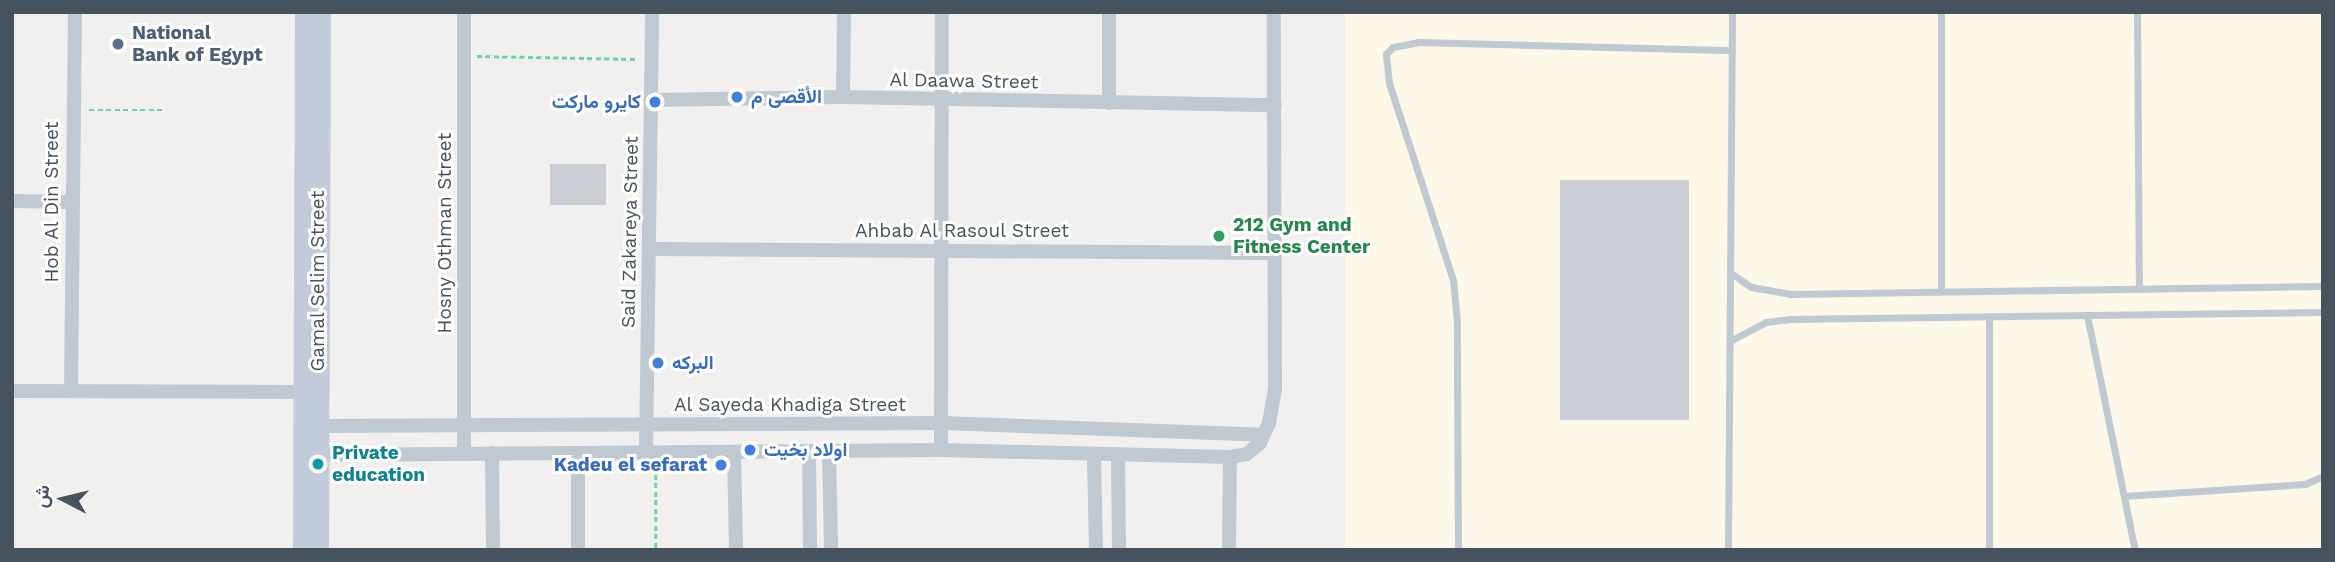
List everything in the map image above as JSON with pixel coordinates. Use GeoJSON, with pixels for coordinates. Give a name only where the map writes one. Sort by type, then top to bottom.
{"type":"FeatureCollection","features":[{"type":"Feature","properties":{"kind":"main road","name":"Gamal Selim Street"},"geometry":{"type":"LineString","coordinates":[[302,550],[300,391],[303,12]]}},
{"type":"Feature","properties":{"kind":"main road","name":"Gamal Selim Street"},"geometry":{"type":"LineString","coordinates":[[319,550],[317,426],[321,12]]}},
{"type":"Feature","properties":{"kind":"street","name":"Hob Al Din Street"},"geometry":{"type":"LineString","coordinates":[[71,391],[75,12]]}},
{"type":"Feature","properties":{"kind":"street","name":"Hosny Othman Street"},"geometry":{"type":"LineString","coordinates":[[464,12],[464,454]]}},
{"type":"Feature","properties":{"kind":"street","name":"Said Zakareya Street"},"geometry":{"type":"LineString","coordinates":[[651,452],[647,425],[652,12]]}},
{"type":"Feature","properties":{"kind":"street"},"geometry":{"type":"LineString","coordinates":[[843,97],[844,12]]}},
{"type":"Feature","properties":{"kind":"street"},"geometry":{"type":"LineString","coordinates":[[941,450],[942,12]]}},
{"type":"Feature","properties":{"kind":"street"},"geometry":{"type":"LineString","coordinates":[[1109,12],[1109,103]]}},
{"type":"Feature","properties":{"kind":"street"},"geometry":{"type":"LineString","coordinates":[[318,455],[941,450],[1230,457],[1247,454],[1263,435],[1275,390],[1274,12]]}},
{"type":"Feature","properties":{"kind":"street","name":"Al Daawa Street"},"geometry":{"type":"LineString","coordinates":[[652,100],[843,97],[1275,105]]}},
{"type":"Feature","properties":{"kind":"street"},"geometry":{"type":"LineString","coordinates":[[12,201],[72,202]]}},
{"type":"Feature","properties":{"kind":"street","name":"Ahbab Al Rasoul Street"},"geometry":{"type":"LineString","coordinates":[[650,249],[1273,253]]}},
{"type":"Feature","properties":{"kind":"street"},"geometry":{"type":"LineString","coordinates":[[12,391],[300,391]]}},
{"type":"Feature","properties":{"kind":"street","name":"Al Sayeda Khadiga Street"},"geometry":{"type":"LineString","coordinates":[[317,426],[943,424],[1263,435]]}},
{"type":"Feature","properties":{"kind":"street"},"geometry":{"type":"LineString","coordinates":[[809,451],[810,550]]}},
{"type":"Feature","properties":{"kind":"street"},"geometry":{"type":"LineString","coordinates":[[829,451],[831,550]]}},
{"type":"Feature","properties":{"kind":"street"},"geometry":{"type":"LineString","coordinates":[[734,452],[736,550]]}},
{"type":"Feature","properties":{"kind":"street"},"geometry":{"type":"LineString","coordinates":[[492,453],[493,550]]}},
{"type":"Feature","properties":{"kind":"street"},"geometry":{"type":"LineString","coordinates":[[578,453],[578,550]]}},
{"type":"Feature","properties":{"kind":"street"},"geometry":{"type":"LineString","coordinates":[[1094,455],[1096,550]]}},
{"type":"Feature","properties":{"kind":"street"},"geometry":{"type":"LineString","coordinates":[[1118,455],[1119,550]]}},
{"type":"Feature","properties":{"kind":"street"},"geometry":{"type":"LineString","coordinates":[[1229,550],[1230,457]]}},
{"type":"Feature","properties":{"kind":"lane"},"geometry":{"type":"LineString","coordinates":[[1728,550],[1732,12]]}},
{"type":"Feature","properties":{"kind":"lane"},"geometry":{"type":"LineString","coordinates":[[1941,12],[1941,291]]}},
{"type":"Feature","properties":{"kind":"lane"},"geometry":{"type":"LineString","coordinates":[[2137,12],[2139,289]]}},
{"type":"Feature","properties":{"kind":"lane"},"geometry":{"type":"LineString","coordinates":[[1458,550],[1457,322],[1452,280],[1389,83],[1386,54],[1393,47],[1418,42],[1732,50]]}},
{"type":"Feature","properties":{"kind":"lane"},"geometry":{"type":"LineString","coordinates":[[1731,273],[1751,287],[1775,293],[2323,286]]}},
{"type":"Feature","properties":{"kind":"lane"},"geometry":{"type":"LineString","coordinates":[[1730,341],[1766,322],[1789,320],[2323,312]]}},
{"type":"Feature","properties":{"kind":"lane"},"geometry":{"type":"LineString","coordinates":[[2087,315],[2135,550]]}},
{"type":"Feature","properties":{"kind":"lane"},"geometry":{"type":"LineString","coordinates":[[1989,317],[1989,550]]}},
{"type":"Feature","properties":{"kind":"lane"},"geometry":{"type":"LineString","coordinates":[[2124,496],[2305,484],[2323,476]]}},
{"type":"Feature","properties":{"kind":"path"},"geometry":{"type":"LineString","coordinates":[[464,55],[652,59]]}},
{"type":"Feature","properties":{"kind":"path"},"geometry":{"type":"LineString","coordinates":[[72,111],[162,110]]}},
{"type":"Feature","properties":{"kind":"path"},"geometry":{"type":"LineString","coordinates":[[651,452],[656,550]]}},
{"type":"Feature","properties":{"kind":"shaded area"},"geometry":{"type":"Polygon","coordinates":[[[1345,12],[2323,12],[2323,550],[1345,550],[1345,12]]]}},
{"type":"Feature","properties":{"kind":"building"},"geometry":{"type":"Polygon","coordinates":[[[550,164],[606,164],[606,205],[550,205],[550,164]]]}},
{"type":"Feature","properties":{"kind":"building"},"geometry":{"type":"Polygon","coordinates":[[[1560,180],[1689,180],[1689,420],[1560,420],[1560,180]]]}},
{"type":"Feature","properties":{"kind":"place","name":"National Bank of Egypt"},"geometry":{"type":"Point","coordinates":[118,44]}},
{"type":"Feature","properties":{"kind":"place","name":"الأقصى م"},"geometry":{"type":"Point","coordinates":[737,97]}},
{"type":"Feature","properties":{"kind":"place","name":"كايرو ماركت"},"geometry":{"type":"Point","coordinates":[655,102]}},
{"type":"Feature","properties":{"kind":"place","name":"212 Gym and Fitness Center"},"geometry":{"type":"Point","coordinates":[1219,236]}},
{"type":"Feature","properties":{"kind":"place","name":"البركه"},"geometry":{"type":"Point","coordinates":[658,363]}},
{"type":"Feature","properties":{"kind":"place","name":"اولاد بخيت"},"geometry":{"type":"Point","coordinates":[750,450]}},
{"type":"Feature","properties":{"kind":"place","name":"Private education"},"geometry":{"type":"Point","coordinates":[318,464]}},
{"type":"Feature","properties":{"kind":"place","name":"Kadeu el sefarat"},"geometry":{"type":"Point","coordinates":[721,465]}}]}
